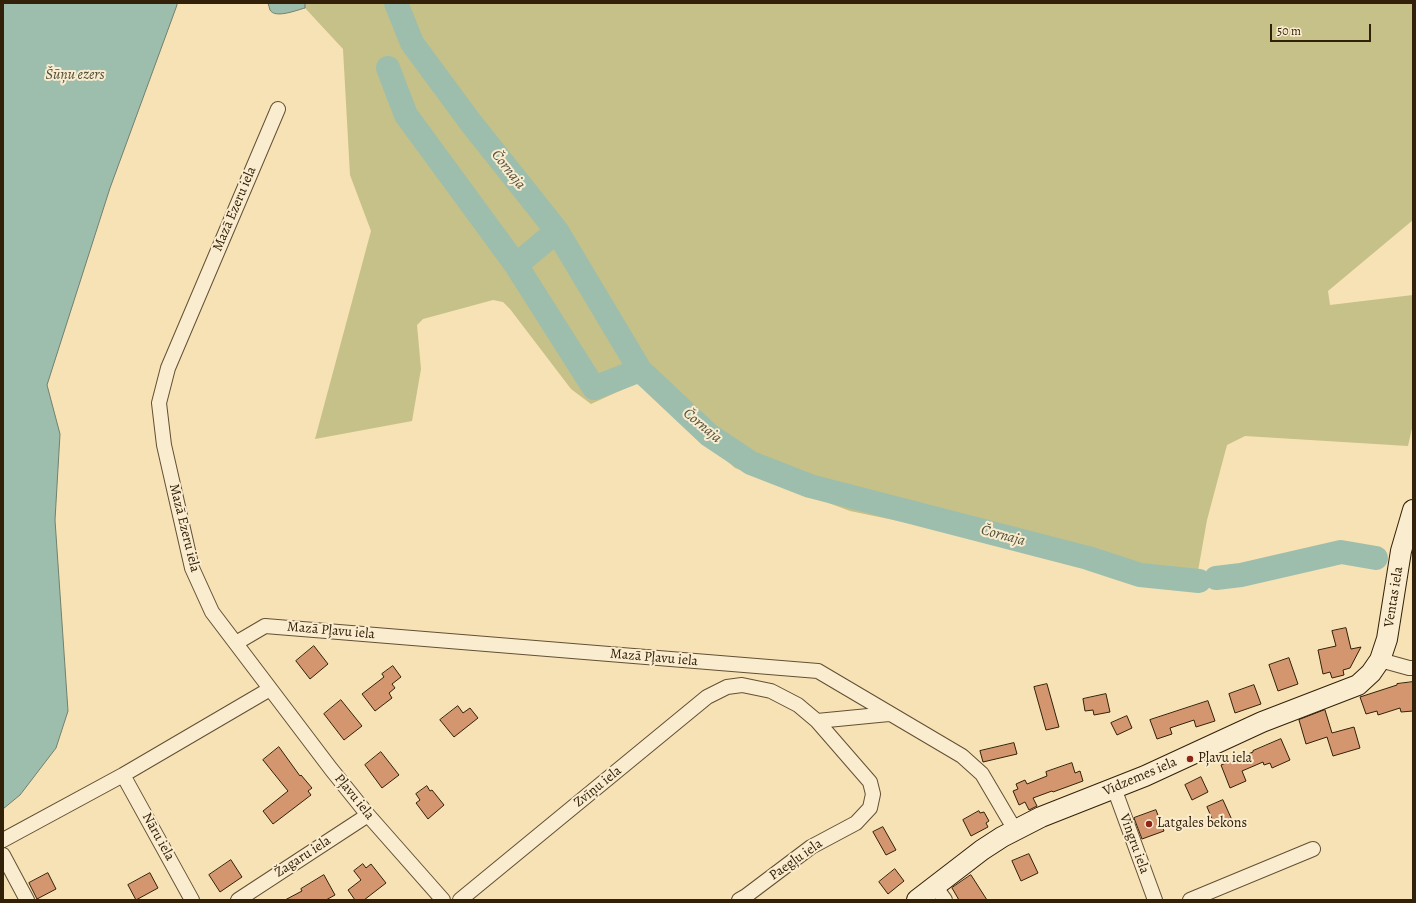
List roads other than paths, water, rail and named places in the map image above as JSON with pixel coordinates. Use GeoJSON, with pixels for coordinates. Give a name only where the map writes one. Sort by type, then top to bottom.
{"type":"FeatureCollection","features":[{"type":"Feature","properties":{"kind":"street","name":"Mazā Ezeru iela"},"geometry":{"type":"LineString","coordinates":[[270,689],[212,612],[192,568],[164,445],[160,403],[168,368],[278,109]]}},
{"type":"Feature","properties":{"kind":"street","name":"Ventas iela"},"geometry":{"type":"LineString","coordinates":[[1380,660],[1387,639],[1401,551],[1413,510]]}},
{"type":"Feature","properties":{"kind":"street","name":"Mazā Pļavu iela"},"geometry":{"type":"LineString","coordinates":[[236,643],[265,626],[818,671],[962,756],[982,774],[1015,830]]}},
{"type":"Feature","properties":{"kind":"street"},"geometry":{"type":"LineString","coordinates":[[1380,660],[1413,668]]}},
{"type":"Feature","properties":{"kind":"street","name":"Vidzemes iela"},"geometry":{"type":"LineString","coordinates":[[917,900],[940,893],[982,850],[1015,830],[1041,817],[1145,776],[1262,722],[1358,685],[1371,673],[1380,660]]}},
{"type":"Feature","properties":{"kind":"street","name":"Paegļu iela"},"geometry":{"type":"LineString","coordinates":[[739,900],[811,847],[856,823],[870,808],[873,794],[870,782],[817,721],[798,705],[771,691],[742,685]]}},
{"type":"Feature","properties":{"kind":"street","name":"Zvīņu iela"},"geometry":{"type":"LineString","coordinates":[[460,900],[707,698],[727,687],[742,685]]}},
{"type":"Feature","properties":{"kind":"street"},"geometry":{"type":"LineString","coordinates":[[3,840],[124,775],[270,689]]}},
{"type":"Feature","properties":{"kind":"street","name":"Pļavu iela"},"geometry":{"type":"LineString","coordinates":[[270,689],[368,815],[443,900]]}},
{"type":"Feature","properties":{"kind":"street"},"geometry":{"type":"LineString","coordinates":[[817,721],[889,714]]}},
{"type":"Feature","properties":{"kind":"street","name":"Nāru iela"},"geometry":{"type":"LineString","coordinates":[[124,775],[192,900]]}},
{"type":"Feature","properties":{"kind":"street","name":"Vingru iela"},"geometry":{"type":"LineString","coordinates":[[1114,788],[1155,900]]}},
{"type":"Feature","properties":{"kind":"street","name":"Žagaru iela"},"geometry":{"type":"LineString","coordinates":[[238,900],[368,815]]}},
{"type":"Feature","properties":{"kind":"street"},"geometry":{"type":"LineString","coordinates":[[1190,900],[1313,848]]}},
{"type":"Feature","properties":{"kind":"street"},"geometry":{"type":"LineString","coordinates":[[3,855],[27,900]]}},
{"type":"Feature","properties":{"kind":"water","name":"Šūņu ezers"},"geometry":{"type":"Polygon","coordinates":[[[3,3],[177,3],[177,5],[110,188],[47,385],[60,434],[55,520],[68,711],[56,748],[20,795],[3,809],[3,3]]]}},
{"type":"Feature","properties":{"kind":"water"},"geometry":{"type":"Polygon","coordinates":[[[268,3],[305,3],[305,8],[276,14],[270,10],[268,3]]]}},
{"type":"Feature","properties":{"kind":"waterway","name":"Čornaja"},"geometry":{"type":"LineString","coordinates":[[396,3],[412,43],[471,123],[557,231],[640,370],[709,435],[751,463],[810,486],[1088,558],[1140,575],[1199,581]]}},
{"type":"Feature","properties":{"kind":"waterway"},"geometry":{"type":"LineString","coordinates":[[388,68],[406,115],[516,265],[594,388],[640,370]]}},
{"type":"Feature","properties":{"kind":"waterway"},"geometry":{"type":"LineString","coordinates":[[516,265],[557,231]]}},
{"type":"Feature","properties":{"kind":"waterway","name":"Čornaja"},"geometry":{"type":"LineString","coordinates":[[1216,578],[1241,575],[1341,552],[1376,558]]}},
{"type":"Feature","properties":{"kind":"place","name":"Pļavu iela"},"geometry":{"type":"Point","coordinates":[1190,759]}},
{"type":"Feature","properties":{"kind":"place","name":"Latgales bekons"},"geometry":{"type":"Point","coordinates":[1149,824]}}]}
